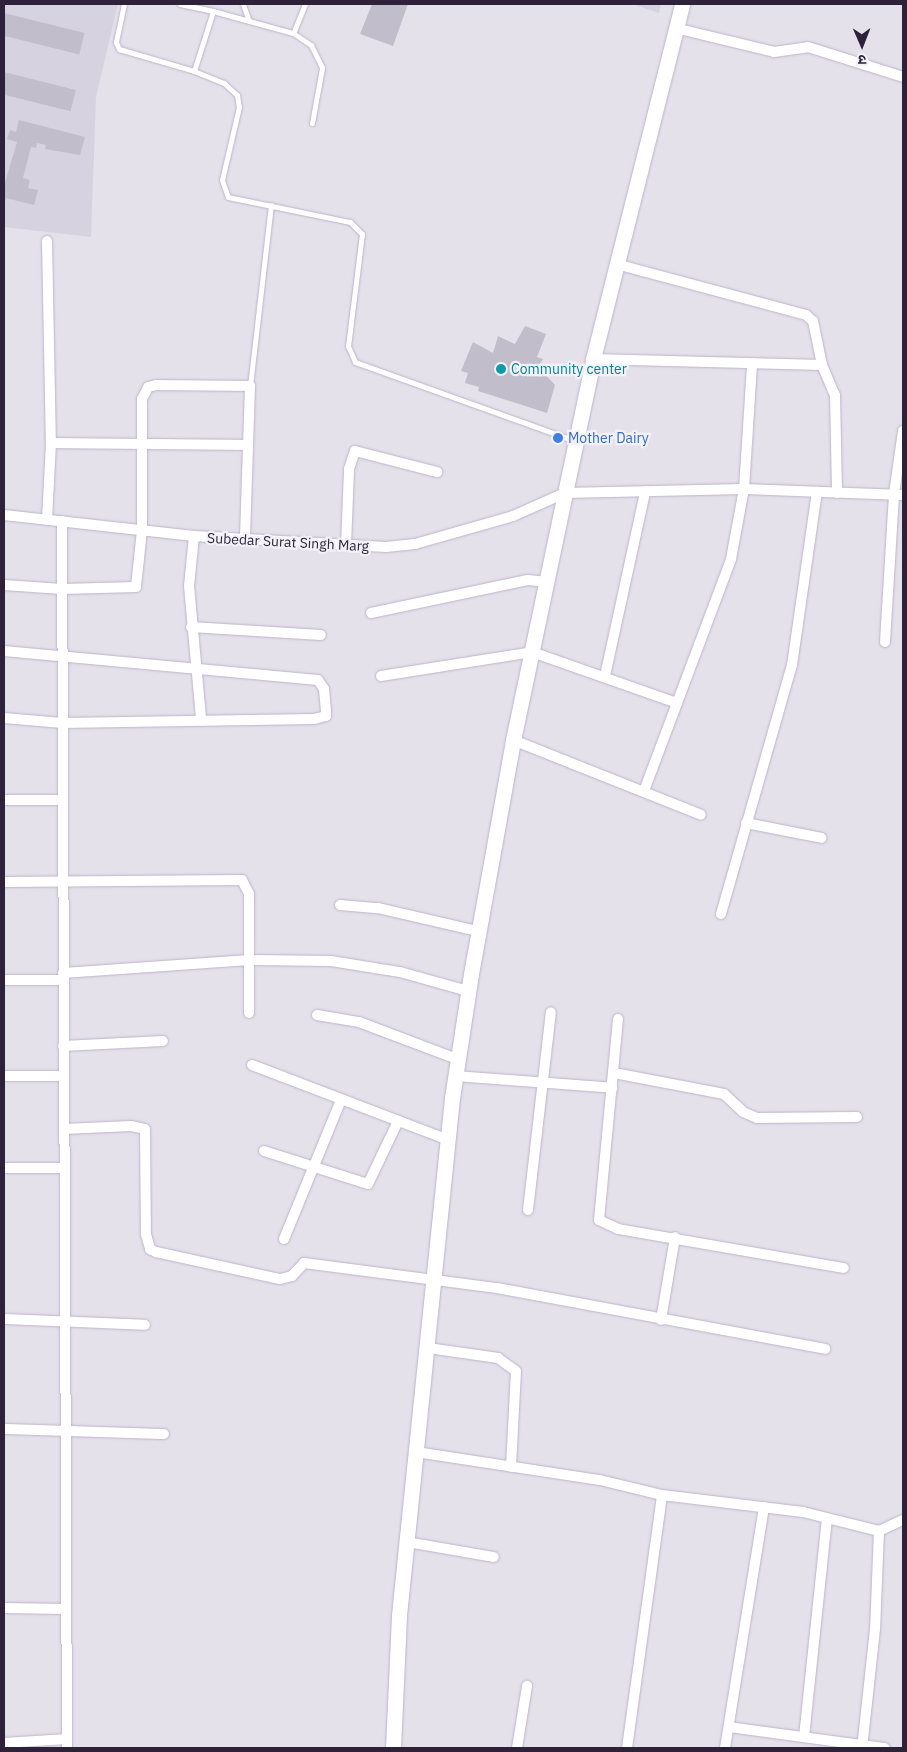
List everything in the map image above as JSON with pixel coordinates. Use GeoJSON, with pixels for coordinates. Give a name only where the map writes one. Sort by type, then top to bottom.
{"type":"FeatureCollection","features":[{"type":"Feature","properties":{"kind":"street"},"geometry":{"type":"LineString","coordinates":[[393,1748],[407,1542],[455,1076],[468,991],[513,740],[593,359],[682,4]]}},
{"type":"Feature","properties":{"kind":"street"},"geometry":{"type":"LineString","coordinates":[[675,28],[774,52],[808,47],[903,77]]}},
{"type":"Feature","properties":{"kind":"street"},"geometry":{"type":"LineString","coordinates":[[47,241],[51,443],[47,519]]}},
{"type":"Feature","properties":{"kind":"street"},"geometry":{"type":"LineString","coordinates":[[616,264],[806,315],[813,321],[822,365],[835,395],[838,493]]}},
{"type":"Feature","properties":{"kind":"street"},"geometry":{"type":"LineString","coordinates":[[593,359],[822,365]]}},
{"type":"Feature","properties":{"kind":"street"},"geometry":{"type":"LineString","coordinates":[[644,791],[731,559],[744,490],[752,364]]}},
{"type":"Feature","properties":{"kind":"street"},"geometry":{"type":"LineString","coordinates":[[4,585],[62,590],[134,589],[142,530],[142,399],[148,387],[250,386],[245,540]]}},
{"type":"Feature","properties":{"kind":"street"},"geometry":{"type":"LineString","coordinates":[[884,642],[899,494],[903,431]]}},
{"type":"Feature","properties":{"kind":"street"},"geometry":{"type":"LineString","coordinates":[[51,443],[142,447],[248,445]]}},
{"type":"Feature","properties":{"kind":"street"},"geometry":{"type":"LineString","coordinates":[[346,545],[348,477],[355,451],[437,472]]}},
{"type":"Feature","properties":{"kind":"street"},"geometry":{"type":"LineString","coordinates":[[565,493],[744,490],[899,494]]}},
{"type":"Feature","properties":{"kind":"street"},"geometry":{"type":"LineString","coordinates":[[605,676],[645,492]]}},
{"type":"Feature","properties":{"kind":"street"},"geometry":{"type":"LineString","coordinates":[[721,914],[792,665],[817,492]]}},
{"type":"Feature","properties":{"kind":"street","name":"Subedar Surat Singh Marg"},"geometry":{"type":"LineString","coordinates":[[4,515],[245,540],[346,545],[415,544],[513,516],[565,493]]}},
{"type":"Feature","properties":{"kind":"street"},"geometry":{"type":"LineString","coordinates":[[4,1743],[67,1744],[62,521]]}},
{"type":"Feature","properties":{"kind":"street"},"geometry":{"type":"LineString","coordinates":[[194,536],[188,586],[194,667],[201,718]]}},
{"type":"Feature","properties":{"kind":"street"},"geometry":{"type":"LineString","coordinates":[[371,613],[528,580],[547,582]]}},
{"type":"Feature","properties":{"kind":"street"},"geometry":{"type":"LineString","coordinates":[[192,626],[321,635]]}},
{"type":"Feature","properties":{"kind":"street"},"geometry":{"type":"LineString","coordinates":[[4,651],[194,667],[318,680],[324,689],[326,716],[322,719],[201,718],[62,723],[4,718]]}},
{"type":"Feature","properties":{"kind":"street"},"geometry":{"type":"LineString","coordinates":[[381,676],[532,652],[605,676],[677,703]]}},
{"type":"Feature","properties":{"kind":"street"},"geometry":{"type":"LineString","coordinates":[[513,740],[701,814]]}},
{"type":"Feature","properties":{"kind":"street"},"geometry":{"type":"LineString","coordinates":[[4,800],[62,800]]}},
{"type":"Feature","properties":{"kind":"street"},"geometry":{"type":"LineString","coordinates":[[746,823],[822,838]]}},
{"type":"Feature","properties":{"kind":"street"},"geometry":{"type":"LineString","coordinates":[[4,882],[242,880],[248,894],[249,1013]]}},
{"type":"Feature","properties":{"kind":"street"},"geometry":{"type":"LineString","coordinates":[[340,905],[378,908],[478,932]]}},
{"type":"Feature","properties":{"kind":"street"},"geometry":{"type":"LineString","coordinates":[[4,980],[250,960],[331,962],[400,972],[468,991]]}},
{"type":"Feature","properties":{"kind":"street"},"geometry":{"type":"LineString","coordinates":[[528,1210],[540,1081],[551,1012]]}},
{"type":"Feature","properties":{"kind":"street"},"geometry":{"type":"LineString","coordinates":[[317,1014],[358,1022],[457,1059]]}},
{"type":"Feature","properties":{"kind":"street"},"geometry":{"type":"LineString","coordinates":[[618,1019],[613,1088],[599,1220],[618,1229],[675,1237],[844,1268]]}},
{"type":"Feature","properties":{"kind":"street"},"geometry":{"type":"LineString","coordinates":[[64,1046],[163,1041]]}},
{"type":"Feature","properties":{"kind":"street"},"geometry":{"type":"LineString","coordinates":[[252,1065],[448,1140]]}},
{"type":"Feature","properties":{"kind":"street"},"geometry":{"type":"LineString","coordinates":[[614,1073],[724,1094],[743,1112],[757,1118],[857,1117]]}},
{"type":"Feature","properties":{"kind":"street"},"geometry":{"type":"LineString","coordinates":[[4,1076],[63,1076]]}},
{"type":"Feature","properties":{"kind":"street"},"geometry":{"type":"LineString","coordinates":[[455,1076],[613,1088]]}},
{"type":"Feature","properties":{"kind":"street"},"geometry":{"type":"LineString","coordinates":[[284,1239],[311,1168],[341,1100]]}},
{"type":"Feature","properties":{"kind":"street"},"geometry":{"type":"LineString","coordinates":[[264,1151],[311,1168],[368,1184],[398,1121]]}},
{"type":"Feature","properties":{"kind":"street"},"geometry":{"type":"LineString","coordinates":[[64,1129],[130,1126],[145,1130],[146,1234],[150,1249],[156,1252],[280,1279],[292,1276],[304,1263],[435,1280],[825,1349]]}},
{"type":"Feature","properties":{"kind":"street"},"geometry":{"type":"LineString","coordinates":[[4,1168],[64,1168]]}},
{"type":"Feature","properties":{"kind":"street"},"geometry":{"type":"LineString","coordinates":[[661,1320],[675,1237]]}},
{"type":"Feature","properties":{"kind":"street"},"geometry":{"type":"LineString","coordinates":[[4,1319],[65,1319],[145,1325]]}},
{"type":"Feature","properties":{"kind":"street"},"geometry":{"type":"LineString","coordinates":[[428,1348],[498,1358],[516,1371],[511,1467]]}},
{"type":"Feature","properties":{"kind":"street"},"geometry":{"type":"LineString","coordinates":[[4,1429],[164,1434]]}},
{"type":"Feature","properties":{"kind":"street"},"geometry":{"type":"LineString","coordinates":[[416,1452],[511,1467],[662,1495],[764,1507],[879,1531],[903,1520]]}},
{"type":"Feature","properties":{"kind":"street"},"geometry":{"type":"LineString","coordinates":[[627,1748],[662,1495]]}},
{"type":"Feature","properties":{"kind":"street"},"geometry":{"type":"LineString","coordinates":[[725,1748],[764,1507]]}},
{"type":"Feature","properties":{"kind":"street"},"geometry":{"type":"LineString","coordinates":[[804,1737],[828,1519]]}},
{"type":"Feature","properties":{"kind":"street"},"geometry":{"type":"LineString","coordinates":[[862,1747],[876,1629],[879,1531]]}},
{"type":"Feature","properties":{"kind":"street"},"geometry":{"type":"LineString","coordinates":[[407,1542],[494,1556]]}},
{"type":"Feature","properties":{"kind":"street"},"geometry":{"type":"LineString","coordinates":[[4,1608],[66,1609]]}},
{"type":"Feature","properties":{"kind":"street"},"geometry":{"type":"LineString","coordinates":[[516,1748],[527,1686]]}},
{"type":"Feature","properties":{"kind":"street"},"geometry":{"type":"LineString","coordinates":[[729,1727],[862,1747],[885,1748]]}},
{"type":"Feature","properties":{"kind":"lane"},"geometry":{"type":"LineString","coordinates":[[124,4],[116,42],[120,49],[194,71],[224,83],[237,95],[239,107],[222,190],[228,197],[350,222],[362,234],[348,346],[354,362],[576,441]]}},
{"type":"Feature","properties":{"kind":"lane"},"geometry":{"type":"LineString","coordinates":[[180,4],[293,33],[311,46],[322,68],[312,124]]}},
{"type":"Feature","properties":{"kind":"lane"},"geometry":{"type":"LineString","coordinates":[[243,4],[249,21]]}},
{"type":"Feature","properties":{"kind":"lane"},"geometry":{"type":"LineString","coordinates":[[293,33],[305,4]]}},
{"type":"Feature","properties":{"kind":"lane"},"geometry":{"type":"LineString","coordinates":[[194,71],[212,11]]}},
{"type":"Feature","properties":{"kind":"lane"},"geometry":{"type":"LineString","coordinates":[[250,386],[271,205]]}},
{"type":"Feature","properties":{"kind":"shaded area"},"geometry":{"type":"Polygon","coordinates":[[[4,4],[118,4],[96,97],[91,237],[4,227],[4,4]]]}},
{"type":"Feature","properties":{"kind":"shaded area"},"geometry":{"type":"Polygon","coordinates":[[[632,4],[661,4],[659,13],[632,4]]]}},
{"type":"Feature","properties":{"kind":"building"},"geometry":{"type":"Polygon","coordinates":[[[372,4],[408,4],[393,46],[360,34],[372,4]]]}},
{"type":"Feature","properties":{"kind":"building"},"geometry":{"type":"Polygon","coordinates":[[[4,13],[85,33],[79,54],[4,36],[4,13]]]}},
{"type":"Feature","properties":{"kind":"building"},"geometry":{"type":"Polygon","coordinates":[[[4,72],[76,90],[70,111],[4,95],[4,72]]]}},
{"type":"Feature","properties":{"kind":"building"},"geometry":{"type":"Polygon","coordinates":[[[19,120],[85,137],[80,155],[45,149],[46,145],[37,143],[36,148],[31,147],[23,178],[30,180],[28,188],[38,190],[34,205],[6,198],[4,204],[4,186],[17,142],[7,139],[10,130],[16,132],[19,120]]]}},
{"type":"Feature","properties":{"kind":"building","name":"Community center"},"geometry":{"type":"Polygon","coordinates":[[[525,326],[546,334],[537,357],[543,359],[538,367],[555,385],[547,413],[478,391],[479,387],[465,383],[468,373],[461,371],[473,342],[493,353],[498,336],[515,344],[525,326]]]}},
{"type":"Feature","properties":{"kind":"place","name":"Community center"},"geometry":{"type":"Point","coordinates":[501,369]}},
{"type":"Feature","properties":{"kind":"place","name":"Mother Dairy"},"geometry":{"type":"Point","coordinates":[558,438]}}]}
